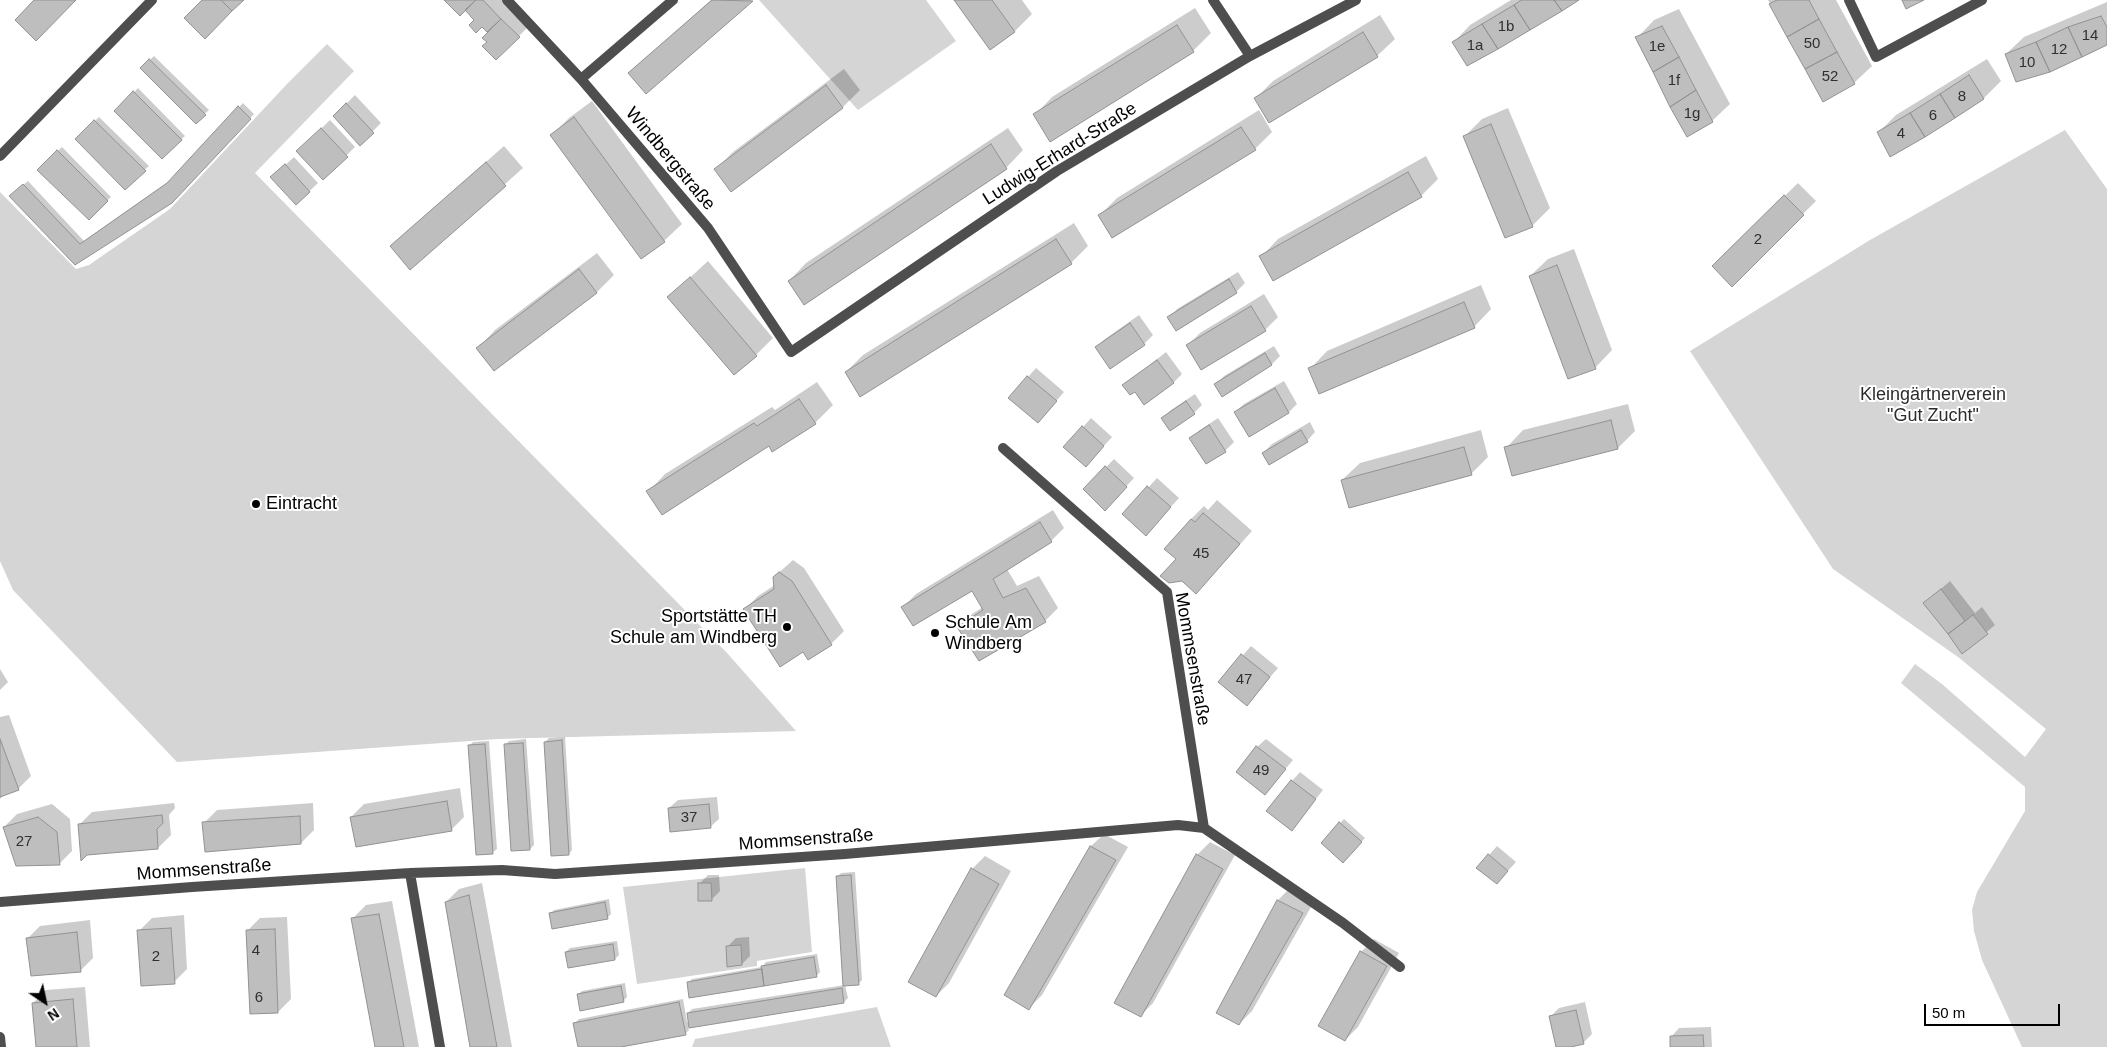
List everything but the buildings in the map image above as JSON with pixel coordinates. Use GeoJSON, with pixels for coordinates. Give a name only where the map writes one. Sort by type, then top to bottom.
{"type":"FeatureCollection","features":[{"type":"Feature","properties":{"kind":"street"},"geometry":{"type":"LineString","coordinates":[[0,156],[152,0]]}},
{"type":"Feature","properties":{"kind":"street","name":"Windbergstraße"},"geometry":{"type":"LineString","coordinates":[[507,0],[581,79],[708,228],[791,352]]}},
{"type":"Feature","properties":{"kind":"street"},"geometry":{"type":"LineString","coordinates":[[581,79],[674,0]]}},
{"type":"Feature","properties":{"kind":"street"},"geometry":{"type":"LineString","coordinates":[[1212,0],[1250,56]]}},
{"type":"Feature","properties":{"kind":"street","name":"Ludwig-Erhard-Straße"},"geometry":{"type":"LineString","coordinates":[[791,352],[1057,170],[1250,56],[1356,0]]}},
{"type":"Feature","properties":{"kind":"street"},"geometry":{"type":"LineString","coordinates":[[1850,0],[1876,57],[1982,0]]}},
{"type":"Feature","properties":{"kind":"street","name":"Mommsenstraße"},"geometry":{"type":"LineString","coordinates":[[1003,448],[1167,592],[1204,828]]}},
{"type":"Feature","properties":{"kind":"street","name":"Mommsenstraße"},"geometry":{"type":"LineString","coordinates":[[0,902],[410,873],[502,870],[555,874],[845,854],[1178,825],[1204,828],[1329,913],[1400,967]]}},
{"type":"Feature","properties":{"kind":"street"},"geometry":{"type":"LineString","coordinates":[[410,873],[440,1047]]}},
{"type":"Feature","properties":{"kind":"street"},"geometry":{"type":"LineString","coordinates":[[0,1037],[0,1047]]}},
{"type":"Feature","properties":{"kind":"green space"},"geometry":{"type":"Polygon","coordinates":[[[759,0],[926,0],[956,41],[858,110],[759,0]]]}},
{"type":"Feature","properties":{"kind":"green space"},"geometry":{"type":"Polygon","coordinates":[[[327,44],[354,71],[255,173],[728,654],[796,731],[498,739],[177,762],[13,590],[0,561],[0,192],[76,269],[89,265],[170,209],[327,44]]]}},
{"type":"Feature","properties":{"kind":"green space","name":"Kleingärtnerverein \"Gut Zucht\""},"geometry":{"type":"Polygon","coordinates":[[[2065,130],[2107,189],[2107,1047],[2022,1047],[1982,960],[1974,931],[1972,910],[1977,892],[2025,811],[2025,787],[1901,683],[1915,664],[1942,684],[2025,757],[2046,729],[1958,657],[1833,569],[1690,351],[1870,240],[2065,130]]]}},
{"type":"Feature","properties":{"kind":"green space"},"geometry":{"type":"Polygon","coordinates":[[[805,868],[812,952],[757,961],[757,966],[637,984],[623,887],[805,868]]]}},
{"type":"Feature","properties":{"kind":"green space"},"geometry":{"type":"Polygon","coordinates":[[[877,1007],[891,1047],[692,1047],[695,1039],[877,1007]]]}},
{"type":"Feature","properties":{"kind":"place","name":"Eintracht"},"geometry":{"type":"Point","coordinates":[256,504]}},
{"type":"Feature","properties":{"kind":"place","name":"Sportstätte TH Schule am Windberg"},"geometry":{"type":"Point","coordinates":[787,627]}},
{"type":"Feature","properties":{"kind":"place","name":"Schule Am Windberg"},"geometry":{"type":"Point","coordinates":[935,633]}}]}
